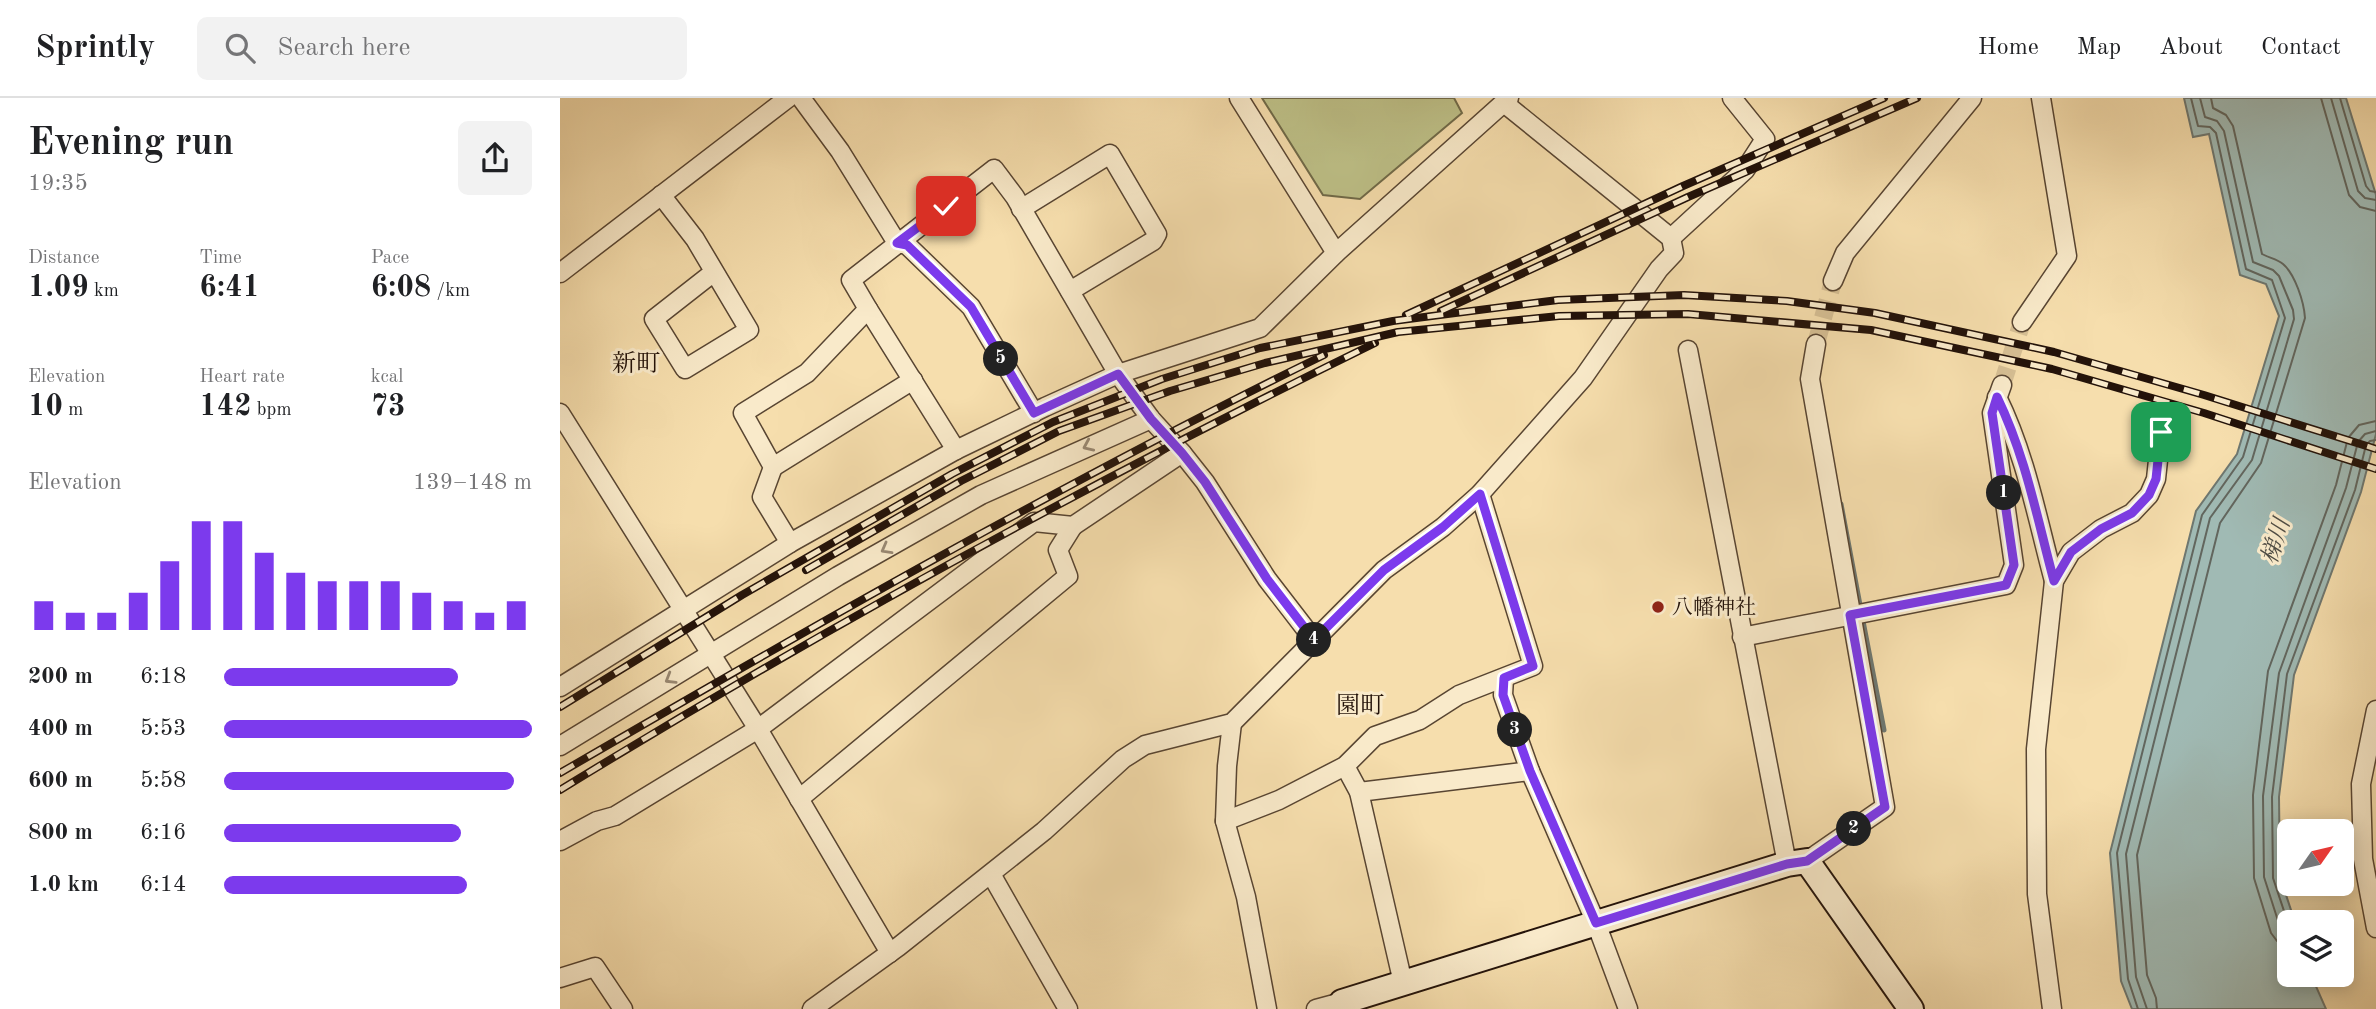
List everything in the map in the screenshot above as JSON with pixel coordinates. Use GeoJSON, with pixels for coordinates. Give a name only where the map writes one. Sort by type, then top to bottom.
{"type":"FeatureCollection","features":[{"type":"Feature","properties":{"kind":"street"},"geometry":{"type":"LineString","coordinates":[[560,272],[788,98]]}},
{"type":"Feature","properties":{"kind":"street"},"geometry":{"type":"LineString","coordinates":[[801,98],[840,151],[897,243],[907,245],[971,307],[1034,413]]}},
{"type":"Feature","properties":{"kind":"street"},"geometry":{"type":"LineString","coordinates":[[1239,98],[1336,253]]}},
{"type":"Feature","properties":{"kind":"street"},"geometry":{"type":"LineString","coordinates":[[1671,238],[1745,170],[1765,139],[1732,98]]}},
{"type":"Feature","properties":{"kind":"street"},"geometry":{"type":"LineString","coordinates":[[1833,281],[1845,253],[1972,98]]}},
{"type":"Feature","properties":{"kind":"street"},"geometry":{"type":"LineString","coordinates":[[2022,322],[2067,256],[2041,98]]}},
{"type":"Feature","properties":{"kind":"street"},"geometry":{"type":"LineString","coordinates":[[560,687],[790,543],[956,450],[1118,374],[1260,328],[1336,253],[1507,100],[1671,238],[1674,253],[1659,270],[1583,379],[1480,494],[1443,527],[1384,570],[1232,723],[1145,745],[1123,759],[1044,831],[991,874],[891,953],[812,1009]]}},
{"type":"Feature","properties":{"kind":"street"},"geometry":{"type":"LineString","coordinates":[[1021,209],[1110,154],[1157,234],[1153,241],[1070,291]]}},
{"type":"Feature","properties":{"kind":"street"},"geometry":{"type":"LineString","coordinates":[[956,450],[851,280],[994,169],[1021,209],[1118,374],[1151,419],[1205,482],[1267,579],[1314,640]]}},
{"type":"Feature","properties":{"kind":"street"},"geometry":{"type":"LineString","coordinates":[[661,195],[695,239],[749,330],[685,369],[654,318],[714,272]]}},
{"type":"Feature","properties":{"kind":"street"},"geometry":{"type":"LineString","coordinates":[[773,467],[743,413],[807,373],[868,309]]}},
{"type":"Feature","properties":{"kind":"street"},"geometry":{"type":"LineString","coordinates":[[1316,1009],[1344,1006],[1403,984],[1596,923],[1797,863],[1885,807],[1810,379],[1816,344]]}},
{"type":"Feature","properties":{"kind":"street"},"geometry":{"type":"LineString","coordinates":[[1689,351],[1742,637],[1797,863],[1911,1009]]}},
{"type":"Feature","properties":{"kind":"street"},"geometry":{"type":"LineString","coordinates":[[790,543],[762,497],[773,467],[913,380]]}},
{"type":"Feature","properties":{"kind":"street"},"geometry":{"type":"LineString","coordinates":[[1742,637],[2006,585],[2014,565],[1992,413],[2000,391],[2028,476],[2054,581],[2036,749],[2037,894],[2052,1009]]}},
{"type":"Feature","properties":{"kind":"street"},"geometry":{"type":"LineString","coordinates":[[560,413],[758,729],[891,953]]}},
{"type":"Feature","properties":{"kind":"street"},"geometry":{"type":"LineString","coordinates":[[560,746],[838,576],[981,495],[1151,419]]}},
{"type":"Feature","properties":{"kind":"street"},"geometry":{"type":"LineString","coordinates":[[2054,581],[2071,552],[2101,529],[2132,513],[2149,495],[2156,479],[2161,432]]}},
{"type":"Feature","properties":{"kind":"street"},"geometry":{"type":"LineString","coordinates":[[799,799],[1068,576],[1058,550],[1073,526],[1182,453]]}},
{"type":"Feature","properties":{"kind":"street"},"geometry":{"type":"LineString","coordinates":[[1224,821],[1279,800],[1345,766],[1375,736],[1420,720],[1459,695],[1533,666],[1480,494]]}},
{"type":"Feature","properties":{"kind":"street"},"geometry":{"type":"LineString","coordinates":[[560,841],[597,821],[615,816],[758,729],[1034,522],[1073,526]]}},
{"type":"Feature","properties":{"kind":"street"},"geometry":{"type":"LineString","coordinates":[[1504,678],[1503,695],[1530,771],[1596,923],[1628,1009]]}},
{"type":"Feature","properties":{"kind":"street"},"geometry":{"type":"LineString","coordinates":[[2376,710],[2361,784],[2363,859],[2376,928]]}},
{"type":"Feature","properties":{"kind":"street"},"geometry":{"type":"LineString","coordinates":[[1232,723],[1224,821],[1246,897],[1267,1009]]}},
{"type":"Feature","properties":{"kind":"street"},"geometry":{"type":"LineString","coordinates":[[1345,766],[1359,792],[1403,984]]}},
{"type":"Feature","properties":{"kind":"street"},"geometry":{"type":"LineString","coordinates":[[1359,792],[1530,771]]}},
{"type":"Feature","properties":{"kind":"street"},"geometry":{"type":"LineString","coordinates":[[991,874],[1068,1009]]}},
{"type":"Feature","properties":{"kind":"street"},"geometry":{"type":"LineString","coordinates":[[560,978],[595,967],[622,1009]]}},
{"type":"Feature","properties":{"kind":"green space"},"geometry":{"type":"Polygon","coordinates":[[[1262,98],[1454,98],[1462,113],[1360,199],[1323,195],[1262,98]]]}},
{"type":"Feature","properties":{"kind":"water","name":"梯川"},"geometry":{"type":"Polygon","coordinates":[[[2184,98],[2346,98],[2376,195],[2376,434],[2361,492],[2294,675],[2279,797],[2279,819],[2277,819],[2277,896],[2286,896],[2291,910],[2277,910],[2277,987],[2316,987],[2326,1009],[2132,1009],[2121,981],[2110,853],[2196,511],[2237,454],[2279,316],[2266,284],[2240,275],[2209,134],[2193,137],[2184,98]]]}},
{"type":"Feature","properties":{"kind":"waterway"},"geometry":{"type":"LineString","coordinates":[[1841,504],[1860,605]]}},
{"type":"Feature","properties":{"kind":"waterway"},"geometry":{"type":"LineString","coordinates":[[1863,621],[1884,730]]}},
{"type":"Feature","properties":{"kind":"tunnel"},"geometry":{"type":"LineString","coordinates":[[1816,344],[1833,281]]}},
{"type":"Feature","properties":{"kind":"tunnel"},"geometry":{"type":"LineString","coordinates":[[2002,385],[2022,322]]}},
{"type":"Feature","properties":{"kind":"railway"},"geometry":{"type":"LineString","coordinates":[[1406,315],[1683,186],[1884,98]]}},
{"type":"Feature","properties":{"kind":"railway"},"geometry":{"type":"LineString","coordinates":[[1441,311],[1688,197],[1917,98]]}},
{"type":"Feature","properties":{"kind":"railway"},"geometry":{"type":"LineString","coordinates":[[560,707],[742,595],[952,474],[1053,422],[1162,379],[1260,348],[1393,321],[1558,300],[1684,295],[1787,301],[1875,313],[2054,352],[2376,449]]}},
{"type":"Feature","properties":{"kind":"railway"},"geometry":{"type":"LineString","coordinates":[[806,570],[961,481],[1059,431],[1170,391],[1265,363],[1398,332],[1559,316],[1688,314],[1871,330],[2052,369],[2204,413],[2376,469]]}},
{"type":"Feature","properties":{"kind":"railway"},"geometry":{"type":"LineString","coordinates":[[560,790],[760,671],[962,557],[1168,447],[1375,343]]}},
{"type":"Feature","properties":{"kind":"railway"},"geometry":{"type":"LineString","coordinates":[[560,773],[938,557],[1130,454],[1324,355]]}},
{"type":"Feature","properties":{"kind":"place","name":"八幡神社"},"geometry":{"type":"Point","coordinates":[1658,607]}},
{"type":"Feature","properties":{"kind":"district","name":"新町"},"geometry":{"type":"Point","coordinates":[636,363]}},
{"type":"Feature","properties":{"kind":"district","name":"園町"},"geometry":{"type":"Point","coordinates":[1360,705]}},
{"type":"Feature","properties":{"kind":"route"},"geometry":{"type":"LineString","coordinates":[[946,206],[897,243],[907,245],[971,307],[1034,413],[1118,374],[1151,419],[1205,482],[1267,579],[1314,640],[1384,570],[1443,527],[1480,494],[1533,666],[1504,678],[1503,695],[1530,771],[1596,923],[1787,864],[1807,861],[1885,807],[1850,615],[2006,585],[2014,565],[1992,413],[1997,397],[2011,426],[2028,476],[2054,581],[2071,552],[2101,529],[2132,513],[2149,495],[2156,479],[2161,432]]}}]}
